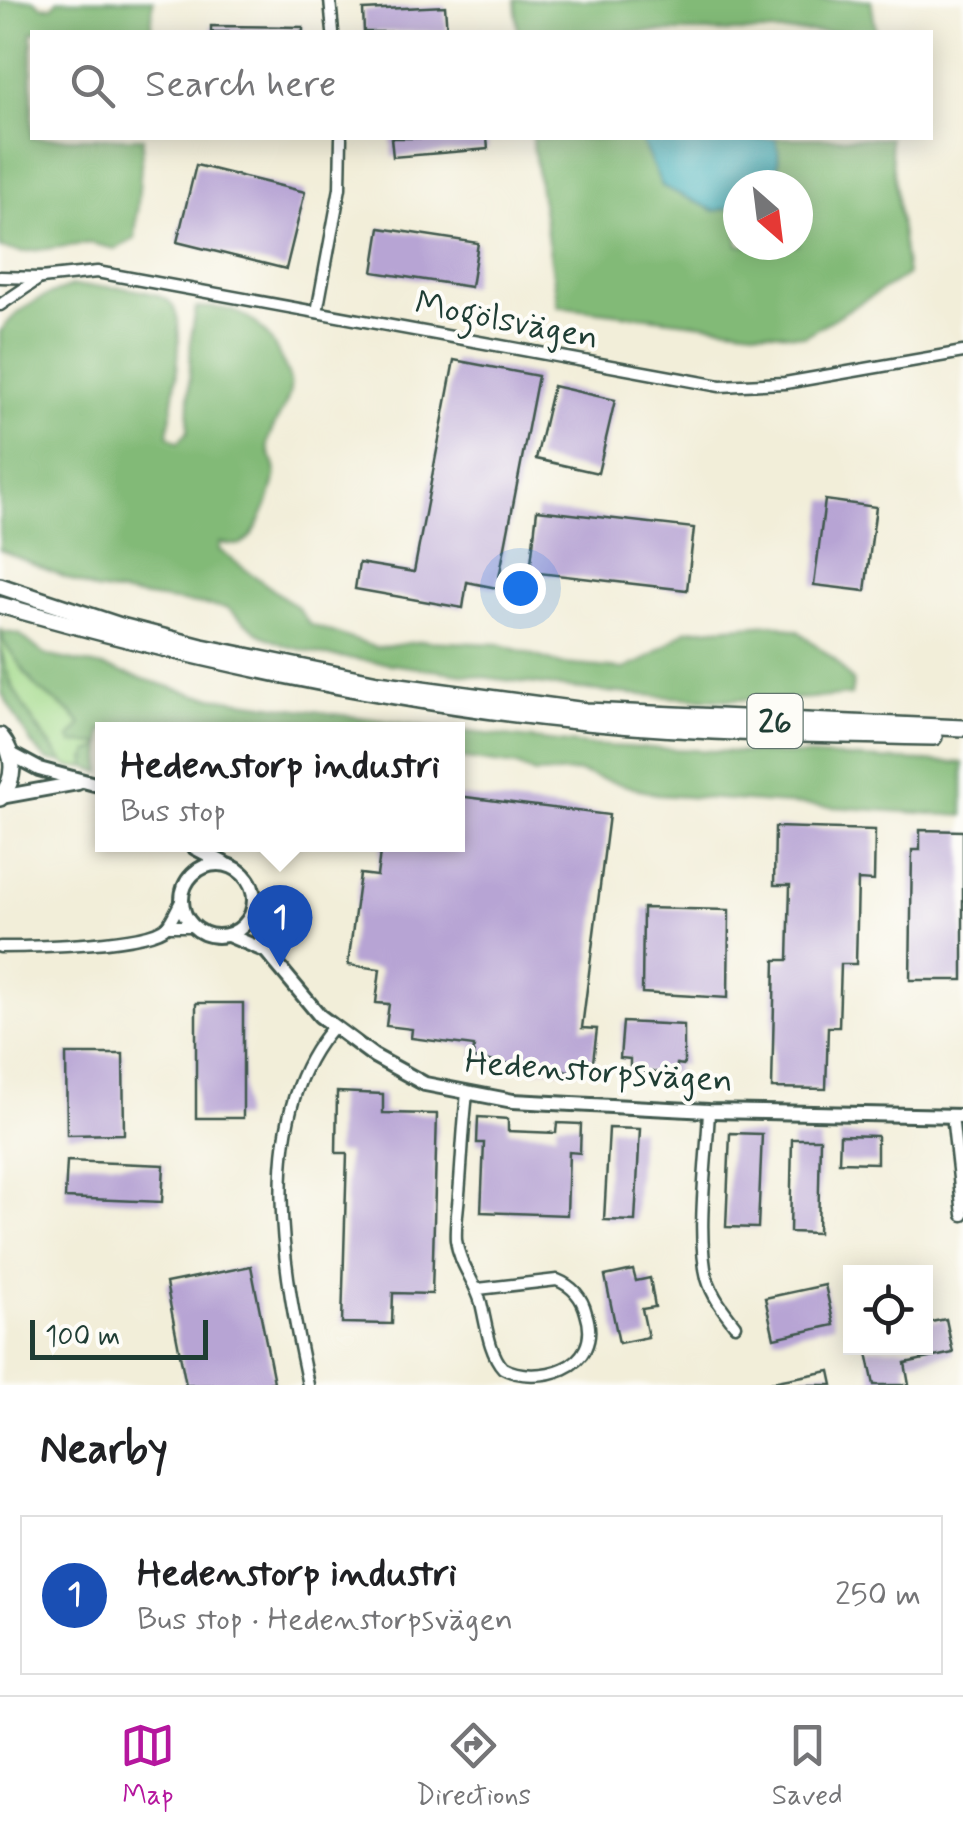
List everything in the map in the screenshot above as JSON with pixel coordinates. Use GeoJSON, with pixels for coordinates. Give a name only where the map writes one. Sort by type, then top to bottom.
{"type":"FeatureCollection","features":[{"type":"Feature","properties":{"kind":"highway","name":"26"},"geometry":{"type":"LineString","coordinates":[[0,586],[104,621],[202,647],[378,683],[586,710],[963,728]]}},
{"type":"Feature","properties":{"kind":"highway","name":"26"},"geometry":{"type":"LineString","coordinates":[[0,605],[208,662],[468,708],[683,729],[963,738]]}},
{"type":"Feature","properties":{"kind":"highway"},"geometry":{"type":"LineString","coordinates":[[0,736],[12,754],[10,783],[1,798]]}},
{"type":"Feature","properties":{"kind":"street"},"geometry":{"type":"LineString","coordinates":[[330,0],[333,30]]}},
{"type":"Feature","properties":{"kind":"street"},"geometry":{"type":"LineString","coordinates":[[317,312],[340,188],[342,140]]}},
{"type":"Feature","properties":{"kind":"street","name":"Mogölsvägen"},"geometry":{"type":"LineString","coordinates":[[0,276],[41,278],[97,272],[720,386],[785,383],[963,352]]}},
{"type":"Feature","properties":{"kind":"street","name":"Mogölsvägen"},"geometry":{"type":"LineString","coordinates":[[0,305],[41,278]]}},
{"type":"Feature","properties":{"kind":"street"},"geometry":{"type":"LineString","coordinates":[[12,754],[39,769],[95,784]]}},
{"type":"Feature","properties":{"kind":"street"},"geometry":{"type":"LineString","coordinates":[[1,798],[86,782]]}},
{"type":"Feature","properties":{"kind":"street"},"geometry":{"type":"LineString","coordinates":[[166,926],[190,878],[193,852]]}},
{"type":"Feature","properties":{"kind":"street"},"geometry":{"type":"LineString","coordinates":[[205,852],[248,879],[253,890],[253,909],[244,925],[228,935]]}},
{"type":"Feature","properties":{"kind":"street"},"geometry":{"type":"LineString","coordinates":[[190,878],[207,866],[228,865]]}},
{"type":"Feature","properties":{"kind":"street"},"geometry":{"type":"LineString","coordinates":[[182,898],[185,913],[194,926],[210,935],[228,935],[266,950]]}},
{"type":"Feature","properties":{"kind":"street","name":"Hedenstorpsvägen"},"geometry":{"type":"LineString","coordinates":[[253,909],[266,950],[333,1027],[424,1084],[513,1100],[709,1111],[958,1116]]}},
{"type":"Feature","properties":{"kind":"street"},"geometry":{"type":"LineString","coordinates":[[0,947],[46,947],[145,935],[166,926],[194,926]]}},
{"type":"Feature","properties":{"kind":"street"},"geometry":{"type":"LineString","coordinates":[[308,1385],[286,1272],[284,1153],[293,1093],[304,1068],[333,1027]]}},
{"type":"Feature","properties":{"kind":"street"},"geometry":{"type":"LineString","coordinates":[[466,1094],[456,1240],[478,1289],[495,1355],[514,1376],[543,1381],[570,1372],[588,1352],[587,1313],[569,1285],[557,1280],[478,1289]]}},
{"type":"Feature","properties":{"kind":"street"},"geometry":{"type":"LineString","coordinates":[[709,1111],[703,1248],[707,1279],[717,1302],[735,1325]]}},
{"type":"Feature","properties":{"kind":"street"},"geometry":{"type":"LineString","coordinates":[[958,1116],[963,1215]]}},
{"type":"Feature","properties":{"kind":"green space"},"geometry":{"type":"Polygon","coordinates":[[[0,0],[34,0],[43,7],[53,6],[57,0],[153,0],[151,30],[30,30],[30,140],[143,140],[135,239],[115,249],[90,243],[23,252],[0,248],[0,0]]]}},
{"type":"Feature","properties":{"kind":"green space"},"geometry":{"type":"Polygon","coordinates":[[[515,0],[871,0],[876,30],[518,30],[515,0]]]}},
{"type":"Feature","properties":{"kind":"green space"},"geometry":{"type":"Polygon","coordinates":[[[532,140],[641,140],[662,186],[715,211],[723,209],[723,260],[813,260],[813,170],[776,170],[776,140],[889,140],[907,275],[804,336],[558,306],[532,140]]]}},
{"type":"Feature","properties":{"kind":"green space"},"geometry":{"type":"Polygon","coordinates":[[[72,286],[144,291],[166,299],[174,307],[179,341],[168,435],[178,443],[188,431],[191,338],[196,308],[237,312],[267,334],[290,381],[289,396],[268,443],[275,467],[274,484],[249,539],[238,545],[220,543],[219,550],[298,608],[309,624],[377,648],[422,641],[499,644],[561,664],[624,669],[643,661],[687,630],[773,624],[798,631],[835,660],[853,682],[851,695],[786,699],[654,696],[324,655],[261,635],[227,608],[95,590],[0,550],[0,332],[32,303],[72,286]]]}},
{"type":"Feature","properties":{"kind":"green space"},"geometry":{"type":"Polygon","coordinates":[[[0,628],[32,682],[81,725],[70,738],[95,743],[95,752],[85,758],[86,767],[65,764],[33,721],[9,678],[0,628]]]}},
{"type":"Feature","properties":{"kind":"green space"},"geometry":{"type":"Polygon","coordinates":[[[3,632],[19,634],[45,655],[103,667],[197,695],[392,722],[95,722],[95,744],[73,743],[70,738],[81,725],[74,715],[36,687],[3,641],[3,632]]]}},
{"type":"Feature","properties":{"kind":"green space"},"geometry":{"type":"Polygon","coordinates":[[[0,647],[11,685],[64,763],[47,760],[33,746],[2,694],[0,647]]]}},
{"type":"Feature","properties":{"kind":"green space"},"geometry":{"type":"Polygon","coordinates":[[[465,732],[587,745],[963,763],[963,816],[659,795],[578,772],[535,774],[517,766],[465,759],[465,732]]]}},
{"type":"Feature","properties":{"kind":"green space"},"geometry":{"type":"Polygon","coordinates":[[[95,750],[95,770],[86,767],[88,752],[95,750]]]}},
{"type":"Feature","properties":{"kind":"water"},"geometry":{"type":"Polygon","coordinates":[[[641,140],[776,140],[776,170],[723,170],[723,209],[715,211],[662,186],[641,140]]]}},
{"type":"Feature","properties":{"kind":"building"},"geometry":{"type":"Polygon","coordinates":[[[445,6],[447,30],[364,30],[363,10],[445,6]]]}},
{"type":"Feature","properties":{"kind":"building"},"geometry":{"type":"Polygon","coordinates":[[[211,26],[303,27],[303,30],[211,30],[211,26]]]}},
{"type":"Feature","properties":{"kind":"building"},"geometry":{"type":"Polygon","coordinates":[[[391,140],[487,140],[488,149],[393,157],[391,140]]]}},
{"type":"Feature","properties":{"kind":"building"},"geometry":{"type":"Polygon","coordinates":[[[196,165],[305,192],[286,269],[177,242],[196,165]]]}},
{"type":"Feature","properties":{"kind":"building"},"geometry":{"type":"Polygon","coordinates":[[[380,228],[478,243],[471,287],[373,272],[380,228]]]}},
{"type":"Feature","properties":{"kind":"building"},"geometry":{"type":"Polygon","coordinates":[[[454,360],[538,376],[497,588],[467,582],[463,608],[355,589],[359,563],[414,572],[454,360]]]}},
{"type":"Feature","properties":{"kind":"building"},"geometry":{"type":"Polygon","coordinates":[[[553,386],[615,400],[598,473],[536,459],[553,386]]]}},
{"type":"Feature","properties":{"kind":"building"},"geometry":{"type":"Polygon","coordinates":[[[825,500],[876,507],[865,591],[814,585],[825,500]]]}},
{"type":"Feature","properties":{"kind":"building"},"geometry":{"type":"Polygon","coordinates":[[[537,510],[694,528],[687,590],[530,572],[537,510]]]}},
{"type":"Feature","properties":{"kind":"building"},"geometry":{"type":"Polygon","coordinates":[[[465,797],[609,815],[582,1028],[597,1029],[592,1070],[542,1068],[534,1072],[529,1066],[473,1059],[474,1046],[411,1038],[412,1029],[386,1026],[389,1004],[376,1003],[380,969],[348,965],[360,874],[377,876],[380,852],[465,852],[465,797]]]}},
{"type":"Feature","properties":{"kind":"building"},"geometry":{"type":"Polygon","coordinates":[[[775,827],[875,830],[874,881],[858,880],[856,964],[841,964],[839,1027],[828,1027],[826,1089],[772,1088],[775,960],[788,960],[790,885],[774,885],[775,827]]]}},
{"type":"Feature","properties":{"kind":"building"},"geometry":{"type":"Polygon","coordinates":[[[920,830],[963,831],[963,980],[910,980],[912,850],[920,850],[920,830]]]}},
{"type":"Feature","properties":{"kind":"building"},"geometry":{"type":"Polygon","coordinates":[[[643,908],[729,910],[728,998],[642,993],[643,908]]]}},
{"type":"Feature","properties":{"kind":"building"},"geometry":{"type":"Polygon","coordinates":[[[196,1003],[243,1003],[243,1118],[196,1118],[196,1003]]]}},
{"type":"Feature","properties":{"kind":"building"},"geometry":{"type":"Polygon","coordinates":[[[623,1022],[684,1025],[684,1065],[677,1064],[676,1073],[630,1071],[630,1059],[620,1058],[623,1022]]]}},
{"type":"Feature","properties":{"kind":"building"},"geometry":{"type":"Polygon","coordinates":[[[66,1054],[123,1054],[124,1134],[67,1135],[66,1054]]]}},
{"type":"Feature","properties":{"kind":"building"},"geometry":{"type":"Polygon","coordinates":[[[337,1092],[383,1094],[383,1113],[437,1114],[432,1294],[393,1293],[392,1324],[342,1323],[347,1153],[336,1153],[337,1092]]]}},
{"type":"Feature","properties":{"kind":"building"},"geometry":{"type":"Polygon","coordinates":[[[478,1117],[508,1119],[508,1131],[556,1133],[557,1123],[581,1124],[580,1153],[569,1152],[567,1215],[481,1212],[484,1143],[477,1143],[478,1117]]]}},
{"type":"Feature","properties":{"kind":"building"},"geometry":{"type":"Polygon","coordinates":[[[609,1128],[640,1129],[635,1221],[604,1220],[609,1128]]]}},
{"type":"Feature","properties":{"kind":"building"},"geometry":{"type":"Polygon","coordinates":[[[730,1133],[762,1134],[758,1228],[726,1227],[730,1133]]]}},
{"type":"Feature","properties":{"kind":"building"},"geometry":{"type":"Polygon","coordinates":[[[840,1135],[877,1136],[877,1163],[839,1162],[840,1135]]]}},
{"type":"Feature","properties":{"kind":"building"},"geometry":{"type":"Polygon","coordinates":[[[792,1139],[820,1139],[818,1233],[790,1232],[792,1139]]]}},
{"type":"Feature","properties":{"kind":"building"},"geometry":{"type":"Polygon","coordinates":[[[67,1161],[164,1165],[162,1202],[65,1198],[67,1161]]]}},
{"type":"Feature","properties":{"kind":"building"},"geometry":{"type":"Polygon","coordinates":[[[251,1266],[274,1382],[186,1385],[166,1283],[251,1266]]]}},
{"type":"Feature","properties":{"kind":"building"},"geometry":{"type":"Polygon","coordinates":[[[633,1270],[636,1281],[650,1278],[655,1307],[642,1309],[648,1337],[619,1343],[605,1276],[633,1270]]]}},
{"type":"Feature","properties":{"kind":"building"},"geometry":{"type":"Polygon","coordinates":[[[825,1285],[834,1325],[774,1338],[765,1298],[825,1285]]]}},
{"type":"Feature","properties":{"kind":"building"},"geometry":{"type":"Polygon","coordinates":[[[946,1319],[953,1353],[905,1363],[909,1385],[874,1385],[868,1355],[933,1355],[933,1322],[946,1319]]]}},
{"type":"Feature","properties":{"kind":"building"},"geometry":{"type":"Polygon","coordinates":[[[830,1371],[833,1385],[766,1385],[766,1383],[830,1371]]]}},
{"type":"Feature","properties":{"kind":"place","name":"Hedenstorp industri"},"geometry":{"type":"Point","coordinates":[280,967]}}]}
